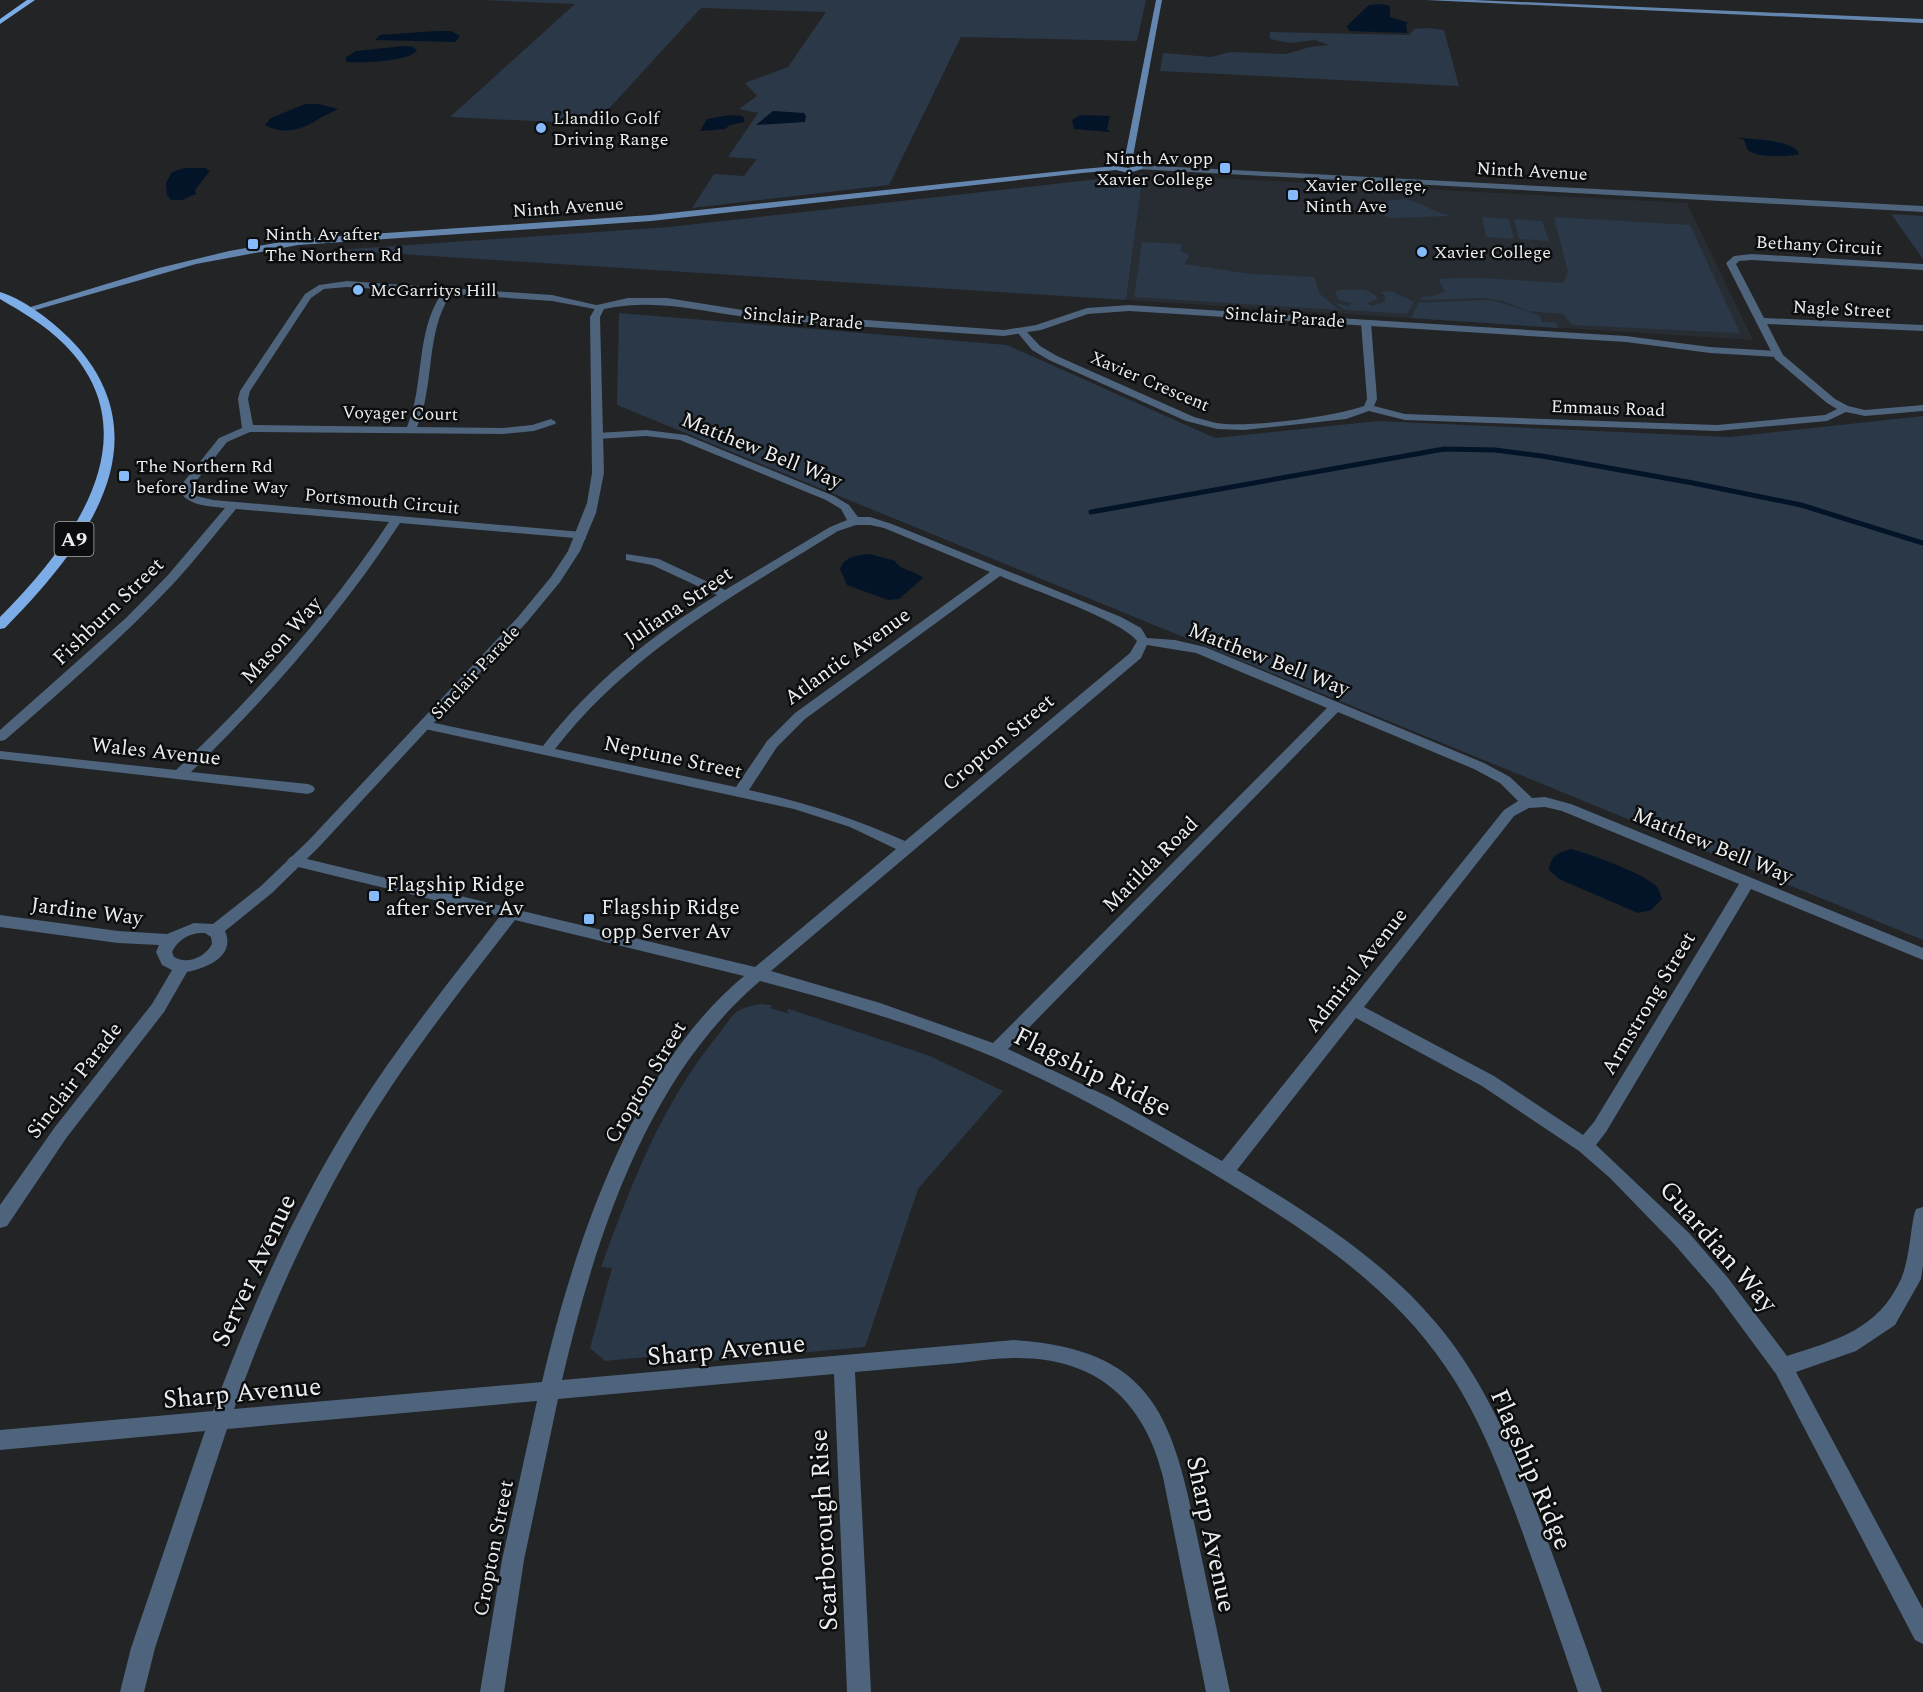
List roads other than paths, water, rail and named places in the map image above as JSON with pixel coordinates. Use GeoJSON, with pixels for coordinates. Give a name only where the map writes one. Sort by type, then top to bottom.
{"type":"FeatureCollection","features":[{"type":"Feature","properties":{"kind":"highway"},"geometry":{"type":"LineString","coordinates":[[0,22],[32,0]]}},
{"type":"Feature","properties":{"kind":"highway","name":"A9"},"geometry":{"type":"LineString","coordinates":[[0,296],[29,309],[72,346],[93,374],[105,396],[109,410],[109,448],[93,504],[73,541],[40,583],[0,625]]}},
{"type":"Feature","properties":{"kind":"main road"},"geometry":{"type":"LineString","coordinates":[[1128,162],[1159,0]]}},
{"type":"Feature","properties":{"kind":"main road"},"geometry":{"type":"LineString","coordinates":[[1429,0],[1923,21]]}},
{"type":"Feature","properties":{"kind":"main road"},"geometry":{"type":"LineString","coordinates":[[1116,168],[1116,164],[1128,162],[1139,167]]}},
{"type":"Feature","properties":{"kind":"main road","name":"Ninth Avenue"},"geometry":{"type":"LineString","coordinates":[[29,309],[193,261],[243,250],[298,242],[651,218],[1116,168],[1129,171],[1139,167]]}},
{"type":"Feature","properties":{"kind":"street","name":"Ninth Avenue"},"geometry":{"type":"LineString","coordinates":[[1139,167],[1923,209]]}},
{"type":"Feature","properties":{"kind":"street","name":"Bethany Circuit"},"geometry":{"type":"LineString","coordinates":[[1923,267],[1752,257],[1737,258],[1732,261],[1732,266],[1776,354],[1798,375],[1845,409],[1873,413],[1923,408]]}},
{"type":"Feature","properties":{"kind":"street"},"geometry":{"type":"LineString","coordinates":[[248,429],[243,399],[245,391],[308,296],[313,291],[327,286],[347,284],[561,298],[600,307]]}},
{"type":"Feature","properties":{"kind":"street"},"geometry":{"type":"LineString","coordinates":[[411,429],[421,407],[436,309],[449,290]]}},
{"type":"Feature","properties":{"kind":"street","name":"Sinclair Parade"},"geometry":{"type":"LineString","coordinates":[[215,930],[238,914],[295,861],[425,725],[543,596],[558,575],[582,536],[596,492],[595,317],[600,307],[628,301],[667,301],[755,315],[990,333],[1022,332],[1051,325],[1087,311],[1113,308],[1626,339],[1710,350],[1776,354]]}},
{"type":"Feature","properties":{"kind":"street","name":"Nagle Street"},"geometry":{"type":"LineString","coordinates":[[1760,321],[1923,328]]}},
{"type":"Feature","properties":{"kind":"street"},"geometry":{"type":"LineString","coordinates":[[1366,322],[1372,399],[1368,408]]}},
{"type":"Feature","properties":{"kind":"street","name":"Xavier Crescent"},"geometry":{"type":"LineString","coordinates":[[1022,332],[1036,348],[1053,358],[1203,423],[1231,427],[1259,426],[1346,416],[1368,408]]}},
{"type":"Feature","properties":{"kind":"street","name":"Emmaus Road"},"geometry":{"type":"LineString","coordinates":[[1368,408],[1405,417],[1709,428],[1827,418],[1845,409]]}},
{"type":"Feature","properties":{"kind":"street","name":"Voyager Court"},"geometry":{"type":"LineString","coordinates":[[248,429],[503,431],[534,428],[550,422]]}},
{"type":"Feature","properties":{"kind":"street","name":"Portsmouth Circuit"},"geometry":{"type":"LineString","coordinates":[[248,429],[223,440],[184,489],[188,496],[194,499],[234,504],[582,536]]}},
{"type":"Feature","properties":{"kind":"street","name":"Matthew Bell Way"},"geometry":{"type":"LineString","coordinates":[[597,436],[646,433],[682,437],[830,498],[845,507],[854,522]]}},
{"type":"Feature","properties":{"kind":"street","name":"Fishburn Street"},"geometry":{"type":"LineString","coordinates":[[0,737],[71,675],[147,603],[234,504]]}},
{"type":"Feature","properties":{"kind":"street","name":"Mason Way"},"geometry":{"type":"LineString","coordinates":[[179,775],[236,718],[333,613],[397,519]]}},
{"type":"Feature","properties":{"kind":"street"},"geometry":{"type":"LineString","coordinates":[[854,522],[880,523],[1117,620],[1136,631],[1143,641]]}},
{"type":"Feature","properties":{"kind":"street","name":"Juliana Street"},"geometry":{"type":"LineString","coordinates":[[546,751],[588,700],[635,657],[834,529],[854,522]]}},
{"type":"Feature","properties":{"kind":"street"},"geometry":{"type":"LineString","coordinates":[[630,557],[656,562],[728,596]]}},
{"type":"Feature","properties":{"kind":"street","name":"Atlantic Avenue"},"geometry":{"type":"LineString","coordinates":[[740,793],[772,744],[800,716],[998,572]]}},
{"type":"Feature","properties":{"kind":"street","name":"Matthew Bell Way"},"geometry":{"type":"LineString","coordinates":[[1143,641],[1175,644],[1200,650],[1493,772],[1515,788],[1528,803],[1545,802],[1566,807],[1923,954]]}},
{"type":"Feature","properties":{"kind":"street","name":"Cropton Street"},"geometry":{"type":"LineString","coordinates":[[492,1692],[511,1559],[581,1269],[603,1210],[634,1142],[690,1045],[716,1013],[758,973],[1136,655],[1143,641]]}},
{"type":"Feature","properties":{"kind":"street","name":"Matilda Road"},"geometry":{"type":"LineString","coordinates":[[995,1051],[1336,707]]}},
{"type":"Feature","properties":{"kind":"street","name":"Neptune Street"},"geometry":{"type":"LineString","coordinates":[[425,725],[829,814],[906,848]]}},
{"type":"Feature","properties":{"kind":"street","name":"Wales Avenue"},"geometry":{"type":"LineString","coordinates":[[0,755],[308,789]]}},
{"type":"Feature","properties":{"kind":"street","name":"Admiral Avenue"},"geometry":{"type":"LineString","coordinates":[[1225,1171],[1509,813],[1528,803]]}},
{"type":"Feature","properties":{"kind":"street","name":"Flagship Ridge"},"geometry":{"type":"LineString","coordinates":[[295,861],[758,973],[866,1003],[995,1051],[1111,1105],[1294,1214],[1358,1259],[1395,1291],[1424,1322],[1453,1359],[1476,1396],[1501,1446],[1590,1692]]}},
{"type":"Feature","properties":{"kind":"street","name":"Armstrong Street"},"geometry":{"type":"LineString","coordinates":[[1585,1146],[1600,1127],[1748,882]]}},
{"type":"Feature","properties":{"kind":"street","name":"Server Avenue"},"geometry":{"type":"LineString","coordinates":[[132,1692],[143,1648],[218,1421],[250,1337],[281,1268],[342,1151],[397,1063],[511,914]]}},
{"type":"Feature","properties":{"kind":"street","name":"Jardine Way"},"geometry":{"type":"LineString","coordinates":[[0,921],[118,937],[170,940]]}},
{"type":"Feature","properties":{"kind":"street"},"geometry":{"type":"LineString","coordinates":[[200,927],[215,930],[221,939],[216,952],[201,963],[182,966],[174,965],[165,958],[164,952],[170,940],[200,927]]}},
{"type":"Feature","properties":{"kind":"street","name":"Sinclair Parade"},"geometry":{"type":"LineString","coordinates":[[0,1220],[61,1132],[158,1008],[182,966]]}},
{"type":"Feature","properties":{"kind":"street","name":"Guardian Way"},"geometry":{"type":"LineString","coordinates":[[1354,1009],[1488,1080],[1585,1146],[1616,1173],[1682,1239],[1729,1293],[1783,1367],[1923,1632]]}},
{"type":"Feature","properties":{"kind":"street"},"geometry":{"type":"LineString","coordinates":[[1783,1367],[1849,1345],[1888,1319],[1911,1279],[1923,1215]]}},
{"type":"Feature","properties":{"kind":"street","name":"Sharp Avenue"},"geometry":{"type":"LineString","coordinates":[[0,1440],[1014,1349],[1047,1351],[1080,1359],[1110,1374],[1136,1397],[1153,1420],[1165,1447],[1174,1477],[1218,1692]]}},
{"type":"Feature","properties":{"kind":"street","name":"Scarborough Rise"},"geometry":{"type":"LineString","coordinates":[[844,1365],[859,1692]]}},
{"type":"Feature","properties":{"kind":"waterway"},"geometry":{"type":"LineString","coordinates":[[1091,512],[1444,449],[1495,450],[1542,456],[1693,483],[1801,505],[1923,543]]}},
{"type":"Feature","properties":{"kind":"place","name":"Llandilo Golf Driving Range"},"geometry":{"type":"Point","coordinates":[541,128]}},
{"type":"Feature","properties":{"kind":"place","name":"Ninth Av opp Xavier College"},"geometry":{"type":"Point","coordinates":[1225,168]}},
{"type":"Feature","properties":{"kind":"place","name":"Xavier College, Ninth Ave"},"geometry":{"type":"Point","coordinates":[1293,195]}},
{"type":"Feature","properties":{"kind":"place","name":"Ninth Av after The Northern Rd"},"geometry":{"type":"Point","coordinates":[253,244]}},
{"type":"Feature","properties":{"kind":"place","name":"Xavier College"},"geometry":{"type":"Point","coordinates":[1422,252]}},
{"type":"Feature","properties":{"kind":"place","name":"McGarritys Hill"},"geometry":{"type":"Point","coordinates":[358,290]}},
{"type":"Feature","properties":{"kind":"place","name":"The Northern Rd before Jardine Way"},"geometry":{"type":"Point","coordinates":[124,476]}},
{"type":"Feature","properties":{"kind":"place","name":"Flagship Ridge after Server Av"},"geometry":{"type":"Point","coordinates":[374,896]}},
{"type":"Feature","properties":{"kind":"place","name":"Flagship Ridge opp Server Av"},"geometry":{"type":"Point","coordinates":[589,919]}}]}
